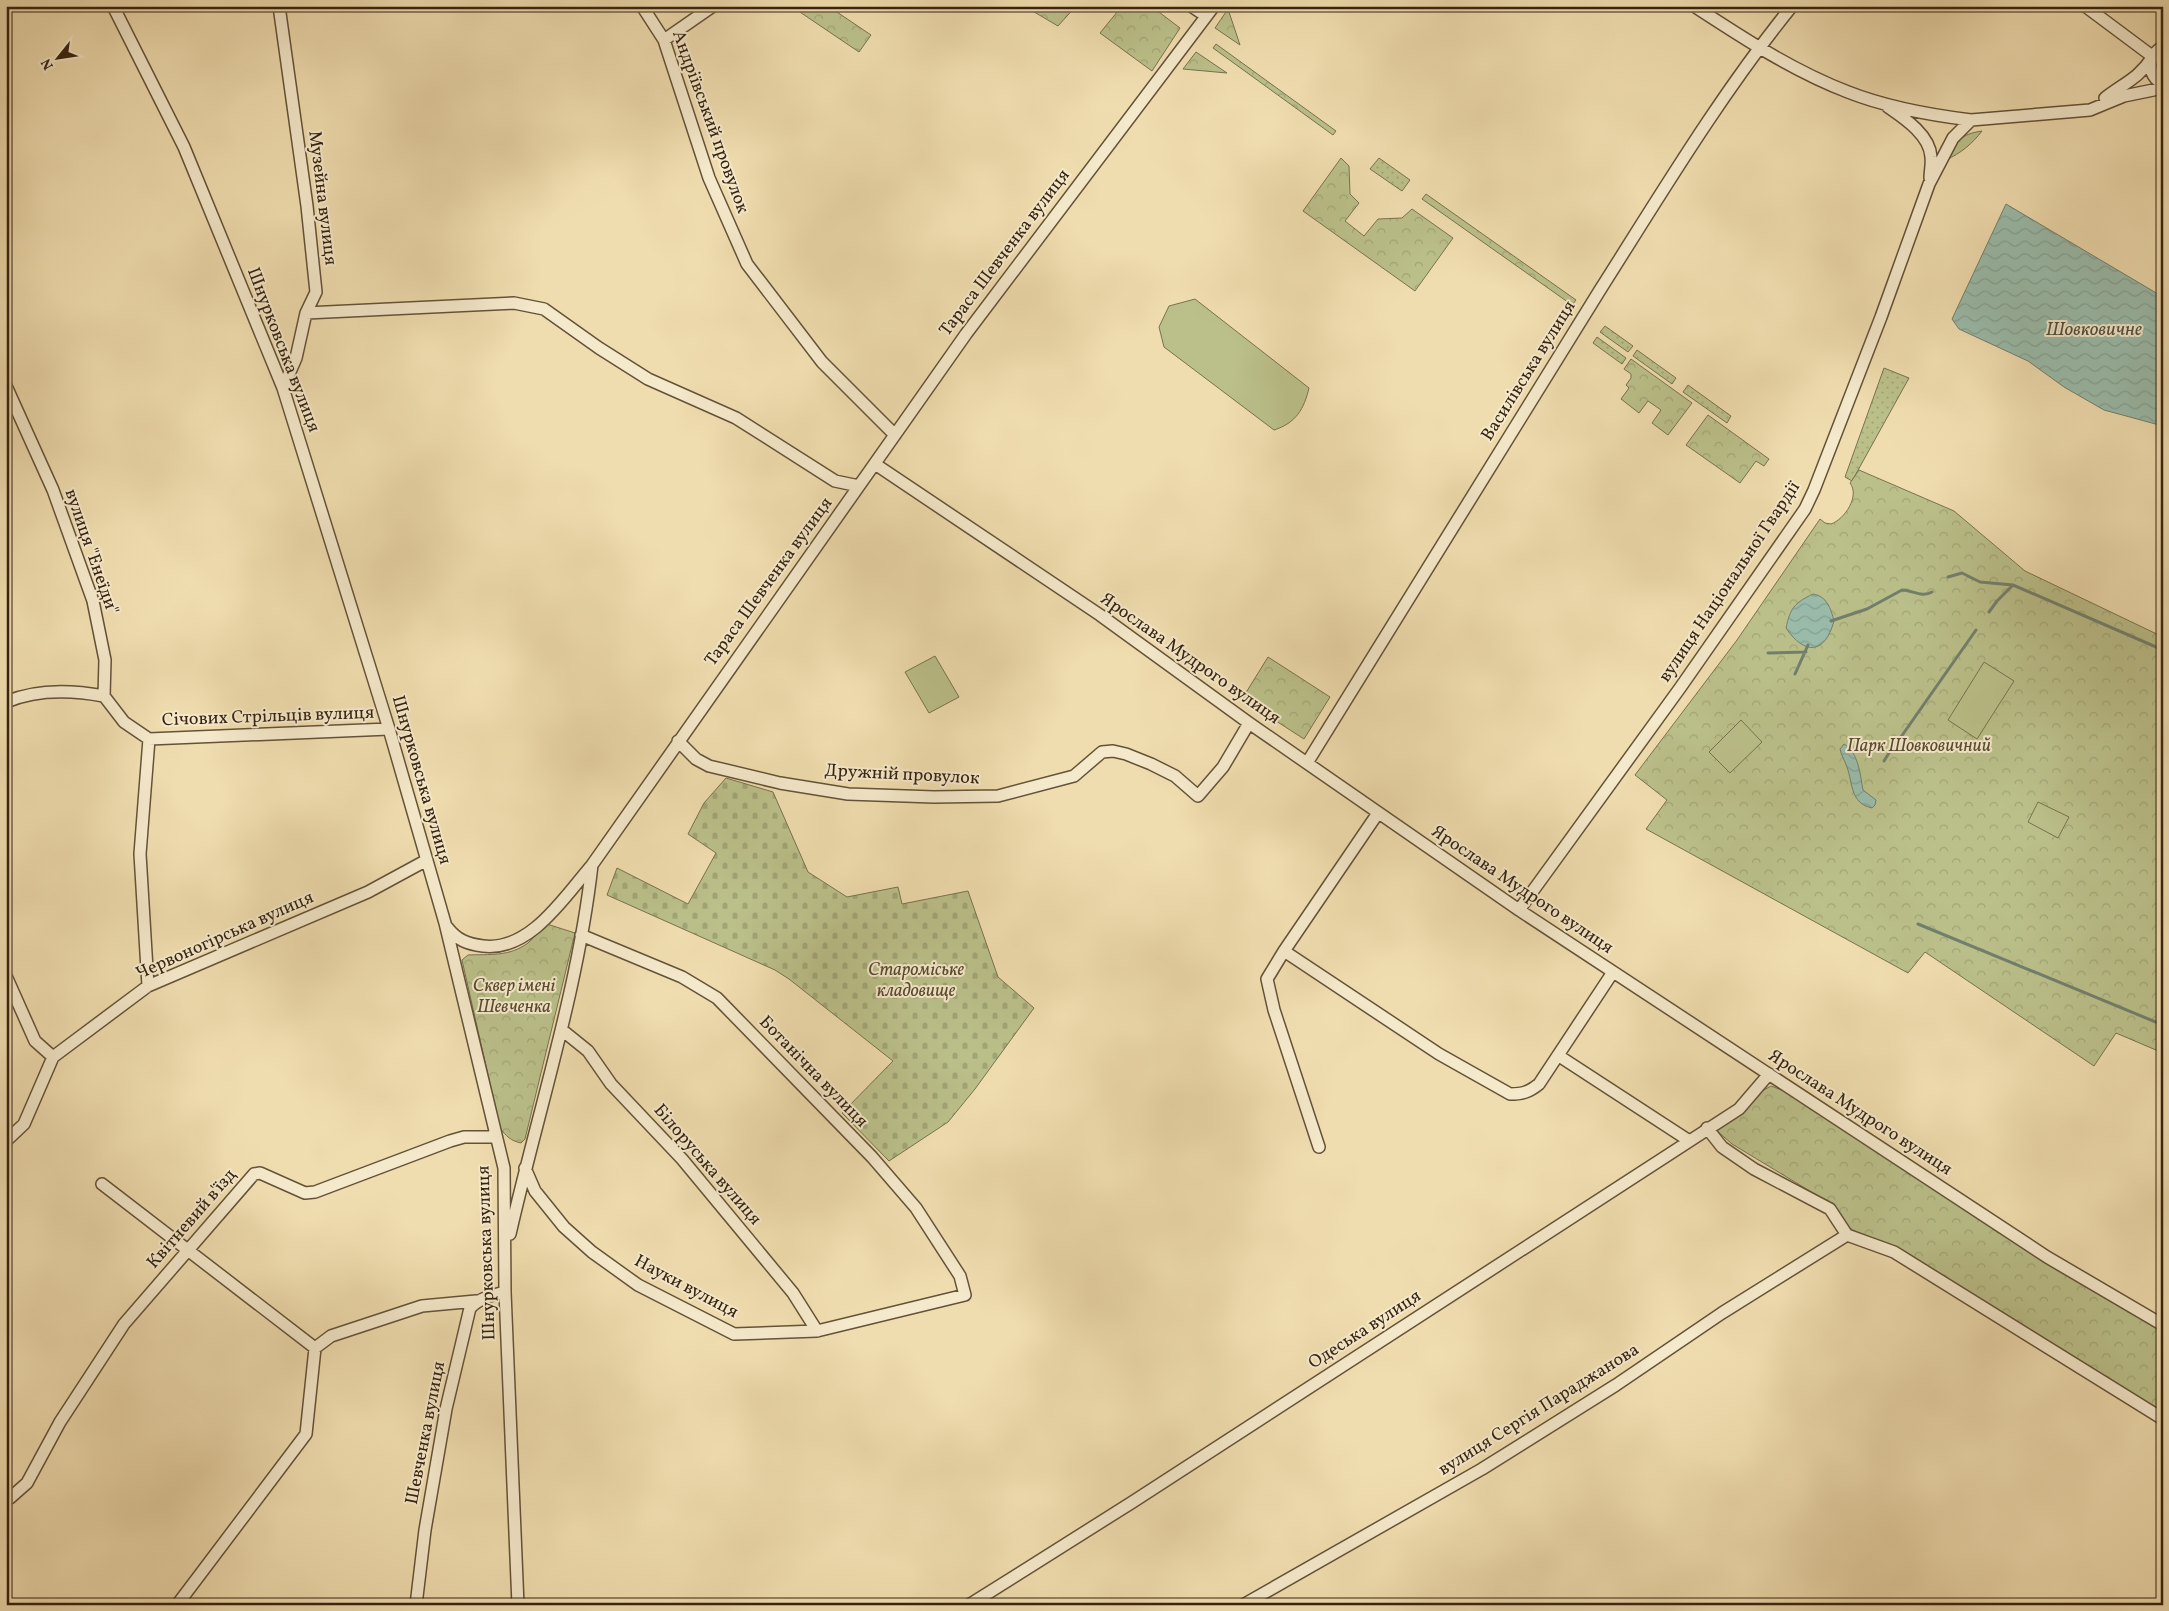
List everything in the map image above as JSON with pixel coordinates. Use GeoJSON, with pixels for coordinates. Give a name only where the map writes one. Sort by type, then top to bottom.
{"type":"FeatureCollection","features":[{"type":"Feature","properties":{"kind":"street","name":"Шнурковська вулиця"},"geometry":{"type":"LineString","coordinates":[[113,6],[184,147],[282,388],[389,729],[444,924],[504,1168],[505,1292],[518,1605]]}},
{"type":"Feature","properties":{"kind":"street","name":"Музейна вулиця"},"geometry":{"type":"LineString","coordinates":[[280,6],[307,206],[316,292],[306,313],[296,358],[282,388]]}},
{"type":"Feature","properties":{"kind":"street","name":"Андріївський провулок"},"geometry":{"type":"LineString","coordinates":[[642,6],[664,40],[709,178],[747,264],[822,362],[895,435]]}},
{"type":"Feature","properties":{"kind":"street"},"geometry":{"type":"LineString","coordinates":[[664,40],[713,6]]}},
{"type":"Feature","properties":{"kind":"street"},"geometry":{"type":"LineString","coordinates":[[1192,6],[1206,16]]}},
{"type":"Feature","properties":{"kind":"street","name":"Тараса Шевченка вулиця"},"geometry":{"type":"LineString","coordinates":[[506,1250],[525,1168],[562,1030],[581,935],[592,865],[966,334],[1214,6]]}},
{"type":"Feature","properties":{"kind":"street"},"geometry":{"type":"LineString","coordinates":[[1694,6],[1758,48],[1848,92],[1882,103],[1971,120],[2090,110],[2124,96],[2163,86]]}},
{"type":"Feature","properties":{"kind":"street","name":"Василівська вулиця"},"geometry":{"type":"LineString","coordinates":[[1307,763],[1556,360],[1692,146],[1758,48],[1792,6]]}},
{"type":"Feature","properties":{"kind":"street"},"geometry":{"type":"LineString","coordinates":[[2085,6],[2157,51]]}},
{"type":"Feature","properties":{"kind":"street"},"geometry":{"type":"LineString","coordinates":[[2157,51],[2151,72],[2163,86]]}},
{"type":"Feature","properties":{"kind":"street"},"geometry":{"type":"LineString","coordinates":[[2090,110],[2136,78],[2157,51]]}},
{"type":"Feature","properties":{"kind":"street"},"geometry":{"type":"LineString","coordinates":[[1882,103],[1918,130],[1927,143],[1931,156],[1929,184]]}},
{"type":"Feature","properties":{"kind":"street"},"geometry":{"type":"LineString","coordinates":[[1929,184],[1952,138],[1971,120]]}},
{"type":"Feature","properties":{"kind":"street","name":"вулиця Національної Гвардії"},"geometry":{"type":"LineString","coordinates":[[1519,910],[1696,665],[1805,509],[1881,317],[1929,184]]}},
{"type":"Feature","properties":{"kind":"street"},"geometry":{"type":"LineString","coordinates":[[306,313],[514,303],[544,309],[599,348],[648,379],[736,418],[835,481],[859,486]]}},
{"type":"Feature","properties":{"kind":"street","name":"вулиця \"Енеїди\""},"geometry":{"type":"LineString","coordinates":[[6,386],[52,490],[93,601],[105,660],[104,696]]}},
{"type":"Feature","properties":{"kind":"street","name":"Ярослава Мудрого вулиця"},"geometry":{"type":"LineString","coordinates":[[875,464],[1100,615],[1378,814],[1519,910],[2047,1257],[2163,1325]]}},
{"type":"Feature","properties":{"kind":"street"},"geometry":{"type":"LineString","coordinates":[[6,702],[41,693],[68,691],[104,696],[124,722],[149,739],[140,854],[148,986]]}},
{"type":"Feature","properties":{"kind":"street","name":"Дружній провулок"},"geometry":{"type":"LineString","coordinates":[[678,741],[696,759],[709,766],[780,783],[848,794],[934,797],[998,796],[1074,776],[1102,752],[1113,751],[1151,764],[1175,776],[1198,796],[1223,766],[1249,723]]}},
{"type":"Feature","properties":{"kind":"street","name":"Січових Стрільців вулиця"},"geometry":{"type":"LineString","coordinates":[[149,739],[389,729]]}},
{"type":"Feature","properties":{"kind":"street"},"geometry":{"type":"LineString","coordinates":[[1319,1147],[1274,1010],[1267,980],[1284,951],[1378,814]]}},
{"type":"Feature","properties":{"kind":"street","name":"Червоногірська вулиця"},"geometry":{"type":"LineString","coordinates":[[6,1141],[24,1124],[53,1057],[148,986],[368,892],[427,860]]}},
{"type":"Feature","properties":{"kind":"street"},"geometry":{"type":"LineString","coordinates":[[444,924],[456,938],[470,945],[491,947],[512,944],[530,934],[592,865]]}},
{"type":"Feature","properties":{"kind":"street","name":"Ботанічна вулиця"},"geometry":{"type":"LineString","coordinates":[[581,935],[682,977],[717,998],[872,1157],[916,1208],[960,1276],[965,1295]]}},
{"type":"Feature","properties":{"kind":"street"},"geometry":{"type":"LineString","coordinates":[[1284,951],[1439,1054],[1510,1094],[1530,1092],[1539,1084],[1560,1056],[1613,972]]}},
{"type":"Feature","properties":{"kind":"street"},"geometry":{"type":"LineString","coordinates":[[6,976],[35,1041],[53,1057]]}},
{"type":"Feature","properties":{"kind":"street","name":"Білоруська вулиця"},"geometry":{"type":"LineString","coordinates":[[562,1030],[588,1051],[611,1084],[682,1159],[792,1293],[817,1331]]}},
{"type":"Feature","properties":{"kind":"street"},"geometry":{"type":"LineString","coordinates":[[1560,1056],[1688,1140]]}},
{"type":"Feature","properties":{"kind":"street","name":"Одеська вулиця"},"geometry":{"type":"LineString","coordinates":[[969,1605],[1206,1454],[1738,1108],[1769,1074]]}},
{"type":"Feature","properties":{"kind":"street"},"geometry":{"type":"LineString","coordinates":[[1707,1128],[1722,1147],[1754,1170],[1830,1209],[1847,1235],[1894,1252],[2163,1419]]}},
{"type":"Feature","properties":{"kind":"street","name":"Квітневий в'їзд"},"geometry":{"type":"LineString","coordinates":[[10,1498],[27,1482],[60,1422],[124,1324],[254,1174],[260,1173],[305,1193],[315,1192],[450,1141],[464,1137],[492,1137],[495,1132]]}},
{"type":"Feature","properties":{"kind":"street","name":"Науки вулиця"},"geometry":{"type":"LineString","coordinates":[[525,1168],[536,1191],[564,1227],[592,1252],[638,1284],[734,1334],[817,1331],[965,1295]]}},
{"type":"Feature","properties":{"kind":"street"},"geometry":{"type":"LineString","coordinates":[[102,1184],[315,1348]]}},
{"type":"Feature","properties":{"kind":"street","name":"вулиця Сергія Параджанова"},"geometry":{"type":"LineString","coordinates":[[1243,1605],[1482,1470],[1616,1385],[1722,1313],[1847,1235]]}},
{"type":"Feature","properties":{"kind":"street"},"geometry":{"type":"LineString","coordinates":[[178,1605],[306,1434],[315,1348],[331,1336],[422,1306],[476,1301],[505,1292]]}},
{"type":"Feature","properties":{"kind":"street","name":"Шевченка вулиця"},"geometry":{"type":"LineString","coordinates":[[416,1605],[425,1530],[446,1409],[470,1308],[476,1301]]}},
{"type":"Feature","properties":{"kind":"green space"},"geometry":{"type":"Polygon","coordinates":[[[791,6],[828,6],[871,35],[859,52],[791,6]]]}},
{"type":"Feature","properties":{"kind":"green space"},"geometry":{"type":"Polygon","coordinates":[[[1024,6],[1076,6],[1058,26],[1024,6]]]}},
{"type":"Feature","properties":{"kind":"green space"},"geometry":{"type":"Polygon","coordinates":[[[1122,6],[1151,6],[1180,28],[1152,71],[1100,33],[1122,6]]]}},
{"type":"Feature","properties":{"kind":"green space"},"geometry":{"type":"Polygon","coordinates":[[[1228,9],[1240,45],[1215,28],[1228,9]]]}},
{"type":"Feature","properties":{"kind":"green space"},"geometry":{"type":"Polygon","coordinates":[[[1216,44],[1336,131],[1333,135],[1213,48],[1216,44]]]}},
{"type":"Feature","properties":{"kind":"green space"},"geometry":{"type":"Polygon","coordinates":[[[1196,52],[1227,73],[1183,69],[1196,52]]]}},
{"type":"Feature","properties":{"kind":"green space"},"geometry":{"type":"Polygon","coordinates":[[[1982,131],[1966,148],[1946,160],[1953,148],[1964,136],[1982,131]]]}},
{"type":"Feature","properties":{"kind":"green space"},"geometry":{"type":"Polygon","coordinates":[[[1341,158],[1349,166],[1350,194],[1359,203],[1345,221],[1364,236],[1378,219],[1402,218],[1412,209],[1453,238],[1415,291],[1303,211],[1341,158]]]}},
{"type":"Feature","properties":{"kind":"green space"},"geometry":{"type":"Polygon","coordinates":[[[1379,158],[1410,180],[1402,191],[1370,169],[1379,158]]]}},
{"type":"Feature","properties":{"kind":"green space"},"geometry":{"type":"Polygon","coordinates":[[[1426,194],[1576,300],[1572,305],[1422,199],[1426,194]]]}},
{"type":"Feature","properties":{"kind":"green space"},"geometry":{"type":"Polygon","coordinates":[[[1195,299],[1309,388],[1302,409],[1288,423],[1274,430],[1164,347],[1159,327],[1169,306],[1195,299]]]}},
{"type":"Feature","properties":{"kind":"green space"},"geometry":{"type":"Polygon","coordinates":[[[1605,326],[1633,346],[1628,352],[1600,332],[1605,326]]]}},
{"type":"Feature","properties":{"kind":"green space"},"geometry":{"type":"Polygon","coordinates":[[[1597,337],[1626,358],[1622,364],[1593,343],[1597,337]]]}},
{"type":"Feature","properties":{"kind":"green space"},"geometry":{"type":"Polygon","coordinates":[[[1637,350],[1676,378],[1672,384],[1633,356],[1637,350]]]}},
{"type":"Feature","properties":{"kind":"green space"},"geometry":{"type":"Polygon","coordinates":[[[1631,359],[1692,403],[1668,435],[1652,423],[1661,410],[1648,401],[1639,413],[1621,399],[1629,388],[1626,385],[1631,378],[1631,374],[1624,369],[1631,359]]]}},
{"type":"Feature","properties":{"kind":"green space"},"geometry":{"type":"Polygon","coordinates":[[[1884,368],[1909,378],[1852,481],[1845,477],[1884,368]]]}},
{"type":"Feature","properties":{"kind":"green space"},"geometry":{"type":"Polygon","coordinates":[[[1688,385],[1731,416],[1727,423],[1683,392],[1688,385]]]}},
{"type":"Feature","properties":{"kind":"green space"},"geometry":{"type":"Polygon","coordinates":[[[1708,415],[1769,459],[1764,466],[1756,461],[1740,483],[1686,445],[1708,415]]]}},
{"type":"Feature","properties":{"kind":"green space","name":"Парк Шовковичний"},"geometry":{"type":"Polygon","coordinates":[[[1859,470],[1954,511],[2025,571],[2163,637],[2163,1053],[2116,1033],[2094,1066],[1925,952],[1908,973],[1646,829],[1667,800],[1635,775],[1737,640],[1820,519],[1825,523],[1831,524],[1846,512],[1850,506],[1853,494],[1853,488],[1850,483],[1859,470]]]}},
{"type":"Feature","properties":{"kind":"green space"},"geometry":{"type":"Polygon","coordinates":[[[935,656],[959,697],[929,713],[905,672],[935,656]]]}},
{"type":"Feature","properties":{"kind":"green space"},"geometry":{"type":"Polygon","coordinates":[[[1268,657],[1330,697],[1304,739],[1242,699],[1268,657]]]}},
{"type":"Feature","properties":{"kind":"green space"},"geometry":{"type":"Polygon","coordinates":[[[1984,662],[2014,681],[1977,739],[1948,720],[1984,662]]]}},
{"type":"Feature","properties":{"kind":"green space"},"geometry":{"type":"Polygon","coordinates":[[[1741,720],[1762,742],[1730,773],[1709,752],[1741,720]]]}},
{"type":"Feature","properties":{"kind":"green space","name":"Староміське кладовище"},"geometry":{"type":"Polygon","coordinates":[[[726,778],[773,792],[808,872],[847,897],[898,887],[902,904],[968,891],[998,977],[1034,1008],[975,1089],[948,1122],[889,1161],[842,1113],[893,1061],[775,970],[607,895],[617,868],[688,904],[716,853],[688,834],[704,803],[726,778]]]}},
{"type":"Feature","properties":{"kind":"green space"},"geometry":{"type":"Polygon","coordinates":[[[2038,802],[2069,817],[2058,838],[2028,822],[2038,802]]]}},
{"type":"Feature","properties":{"kind":"green space","name":"Сквер імені Шевченка"},"geometry":{"type":"Polygon","coordinates":[[[547,924],[575,933],[525,1139],[521,1143],[509,1138],[500,1128],[462,960],[468,955],[499,954],[514,951],[528,943],[547,924]]]}},
{"type":"Feature","properties":{"kind":"green space"},"geometry":{"type":"Polygon","coordinates":[[[1771,1086],[1784,1091],[2065,1274],[2163,1332],[2163,1413],[1897,1248],[1845,1225],[1833,1205],[1732,1144],[1716,1130],[1751,1097],[1771,1086]]]}},
{"type":"Feature","properties":{"kind":"water","name":"Шовковичне"},"geometry":{"type":"Polygon","coordinates":[[[2006,204],[2163,297],[2163,426],[2104,410],[2064,387],[2028,361],[1959,329],[1952,319],[2006,204]]]}},
{"type":"Feature","properties":{"kind":"water"},"geometry":{"type":"Polygon","coordinates":[[[1813,594],[1825,600],[1834,621],[1830,632],[1820,645],[1807,647],[1793,637],[1786,628],[1794,607],[1801,600],[1813,594]]]}},
{"type":"Feature","properties":{"kind":"water"},"geometry":{"type":"Polygon","coordinates":[[[1844,744],[1856,759],[1863,790],[1876,800],[1872,808],[1865,806],[1856,797],[1841,754],[1840,749],[1844,744]]]}},
{"type":"Feature","properties":{"kind":"waterway"},"geometry":{"type":"LineString","coordinates":[[1948,577],[1962,573],[1980,582],[2013,585],[2163,650]]}},
{"type":"Feature","properties":{"kind":"waterway"},"geometry":{"type":"LineString","coordinates":[[1989,612],[2013,585]]}},
{"type":"Feature","properties":{"kind":"waterway"},"geometry":{"type":"LineString","coordinates":[[1831,621],[1867,609],[1902,590],[1921,594],[1932,592]]}},
{"type":"Feature","properties":{"kind":"waterway"},"geometry":{"type":"LineString","coordinates":[[1896,744],[1976,630]]}},
{"type":"Feature","properties":{"kind":"waterway"},"geometry":{"type":"LineString","coordinates":[[1795,674],[1808,645]]}},
{"type":"Feature","properties":{"kind":"waterway"},"geometry":{"type":"LineString","coordinates":[[1768,653],[1806,652]]}},
{"type":"Feature","properties":{"kind":"waterway"},"geometry":{"type":"LineString","coordinates":[[1884,761],[1889,753]]}},
{"type":"Feature","properties":{"kind":"waterway"},"geometry":{"type":"LineString","coordinates":[[1918,924],[2163,1025]]}}]}
